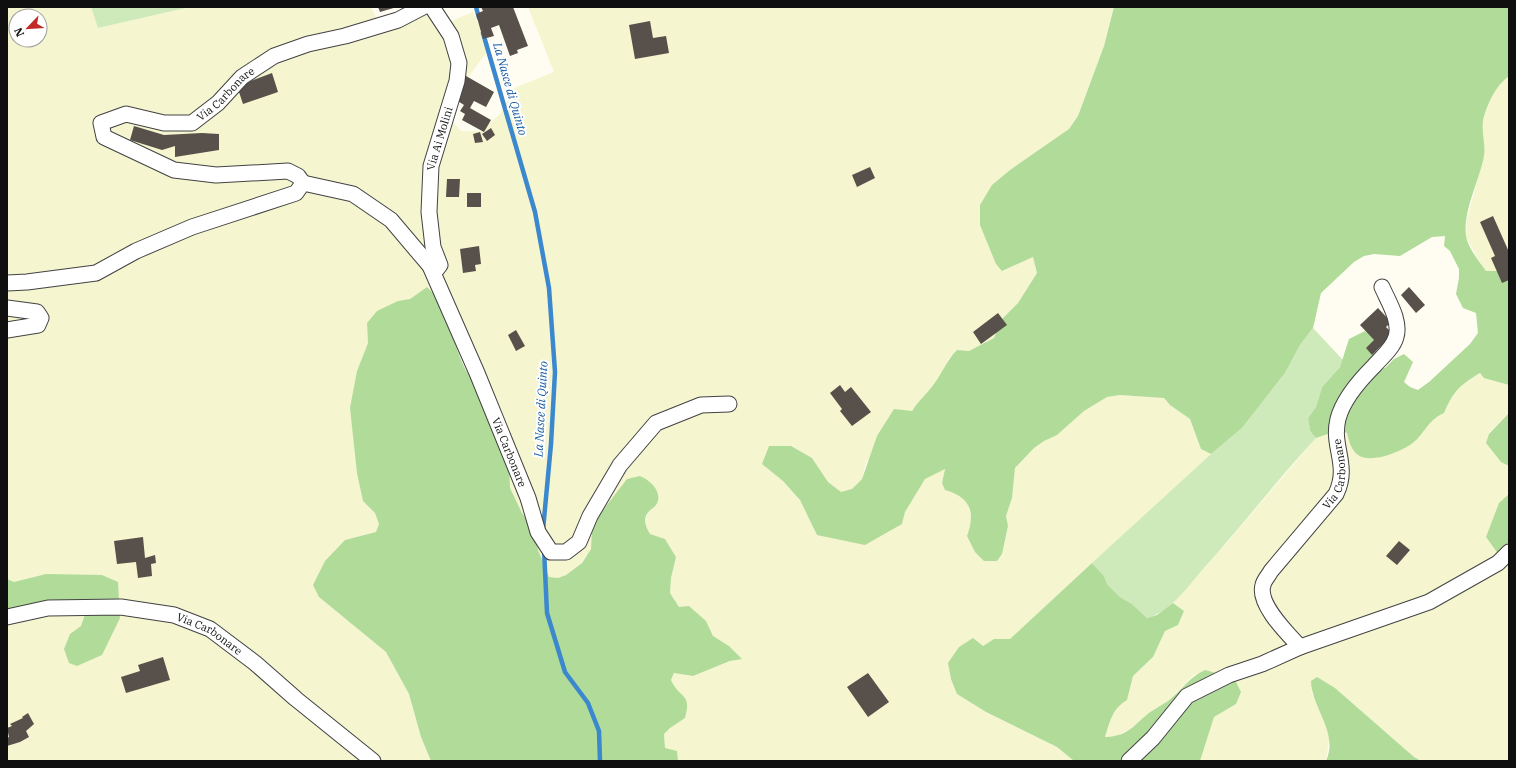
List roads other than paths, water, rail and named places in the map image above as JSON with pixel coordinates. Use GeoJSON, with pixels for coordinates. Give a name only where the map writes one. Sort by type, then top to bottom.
{"type":"FeatureCollection","features":[{"type":"Feature","properties":{"kind":"street","name":"Via Carbonare"},"geometry":{"type":"LineString","coordinates":[[423,7],[398,20],[346,36],[308,44],[274,56],[242,77],[218,103],[192,123],[164,123],[126,114],[101,123],[104,137],[174,170],[216,174],[288,171],[298,176],[303,183],[353,194],[391,220],[430,266],[477,373],[528,498],[538,532],[551,552],[566,552],[579,542],[590,516],[620,465],[656,423],[701,405],[729,404]]}},
{"type":"Feature","properties":{"kind":"street","name":"Via Ai Molini"},"geometry":{"type":"LineString","coordinates":[[430,266],[437,269],[440,265],[433,247],[429,212],[431,166],[457,81],[459,63],[450,36],[432,7]]}},
{"type":"Feature","properties":{"kind":"street"},"geometry":{"type":"LineString","coordinates":[[7,283],[27,282],[96,273],[136,251],[192,227],[296,193],[303,183]]}},
{"type":"Feature","properties":{"kind":"street","name":"Via Carbonare"},"geometry":{"type":"LineString","coordinates":[[1300,647],[1271,614],[1264,597],[1263,585],[1271,571],[1336,494],[1342,483],[1342,467],[1336,435],[1338,418],[1344,404],[1355,388],[1388,351],[1396,337],[1397,324],[1382,288]]}},
{"type":"Feature","properties":{"kind":"street"},"geometry":{"type":"LineString","coordinates":[[7,308],[37,312],[41,318],[38,325],[7,330]]}},
{"type":"Feature","properties":{"kind":"street"},"geometry":{"type":"LineString","coordinates":[[1129,761],[1153,738],[1187,696],[1229,675],[1262,664],[1300,647],[1429,602],[1498,562],[1509,552]]}},
{"type":"Feature","properties":{"kind":"street","name":"Via Carbonare"},"geometry":{"type":"LineString","coordinates":[[7,617],[48,608],[121,607],[174,615],[203,626],[210,629],[255,663],[296,699],[373,761]]}},
{"type":"Feature","properties":{"kind":"waterway","name":"La Nasce di Quinto"},"geometry":{"type":"LineString","coordinates":[[476,7],[479,18]]}},
{"type":"Feature","properties":{"kind":"waterway","name":"La Nasce di Quinto"},"geometry":{"type":"LineString","coordinates":[[483,33],[535,212],[549,288],[555,372],[551,444],[543,530]]}},
{"type":"Feature","properties":{"kind":"waterway","name":"La Nasce di Quinto"},"geometry":{"type":"LineString","coordinates":[[544,549],[547,613],[565,672],[588,703],[599,731],[600,761]]}}]}
